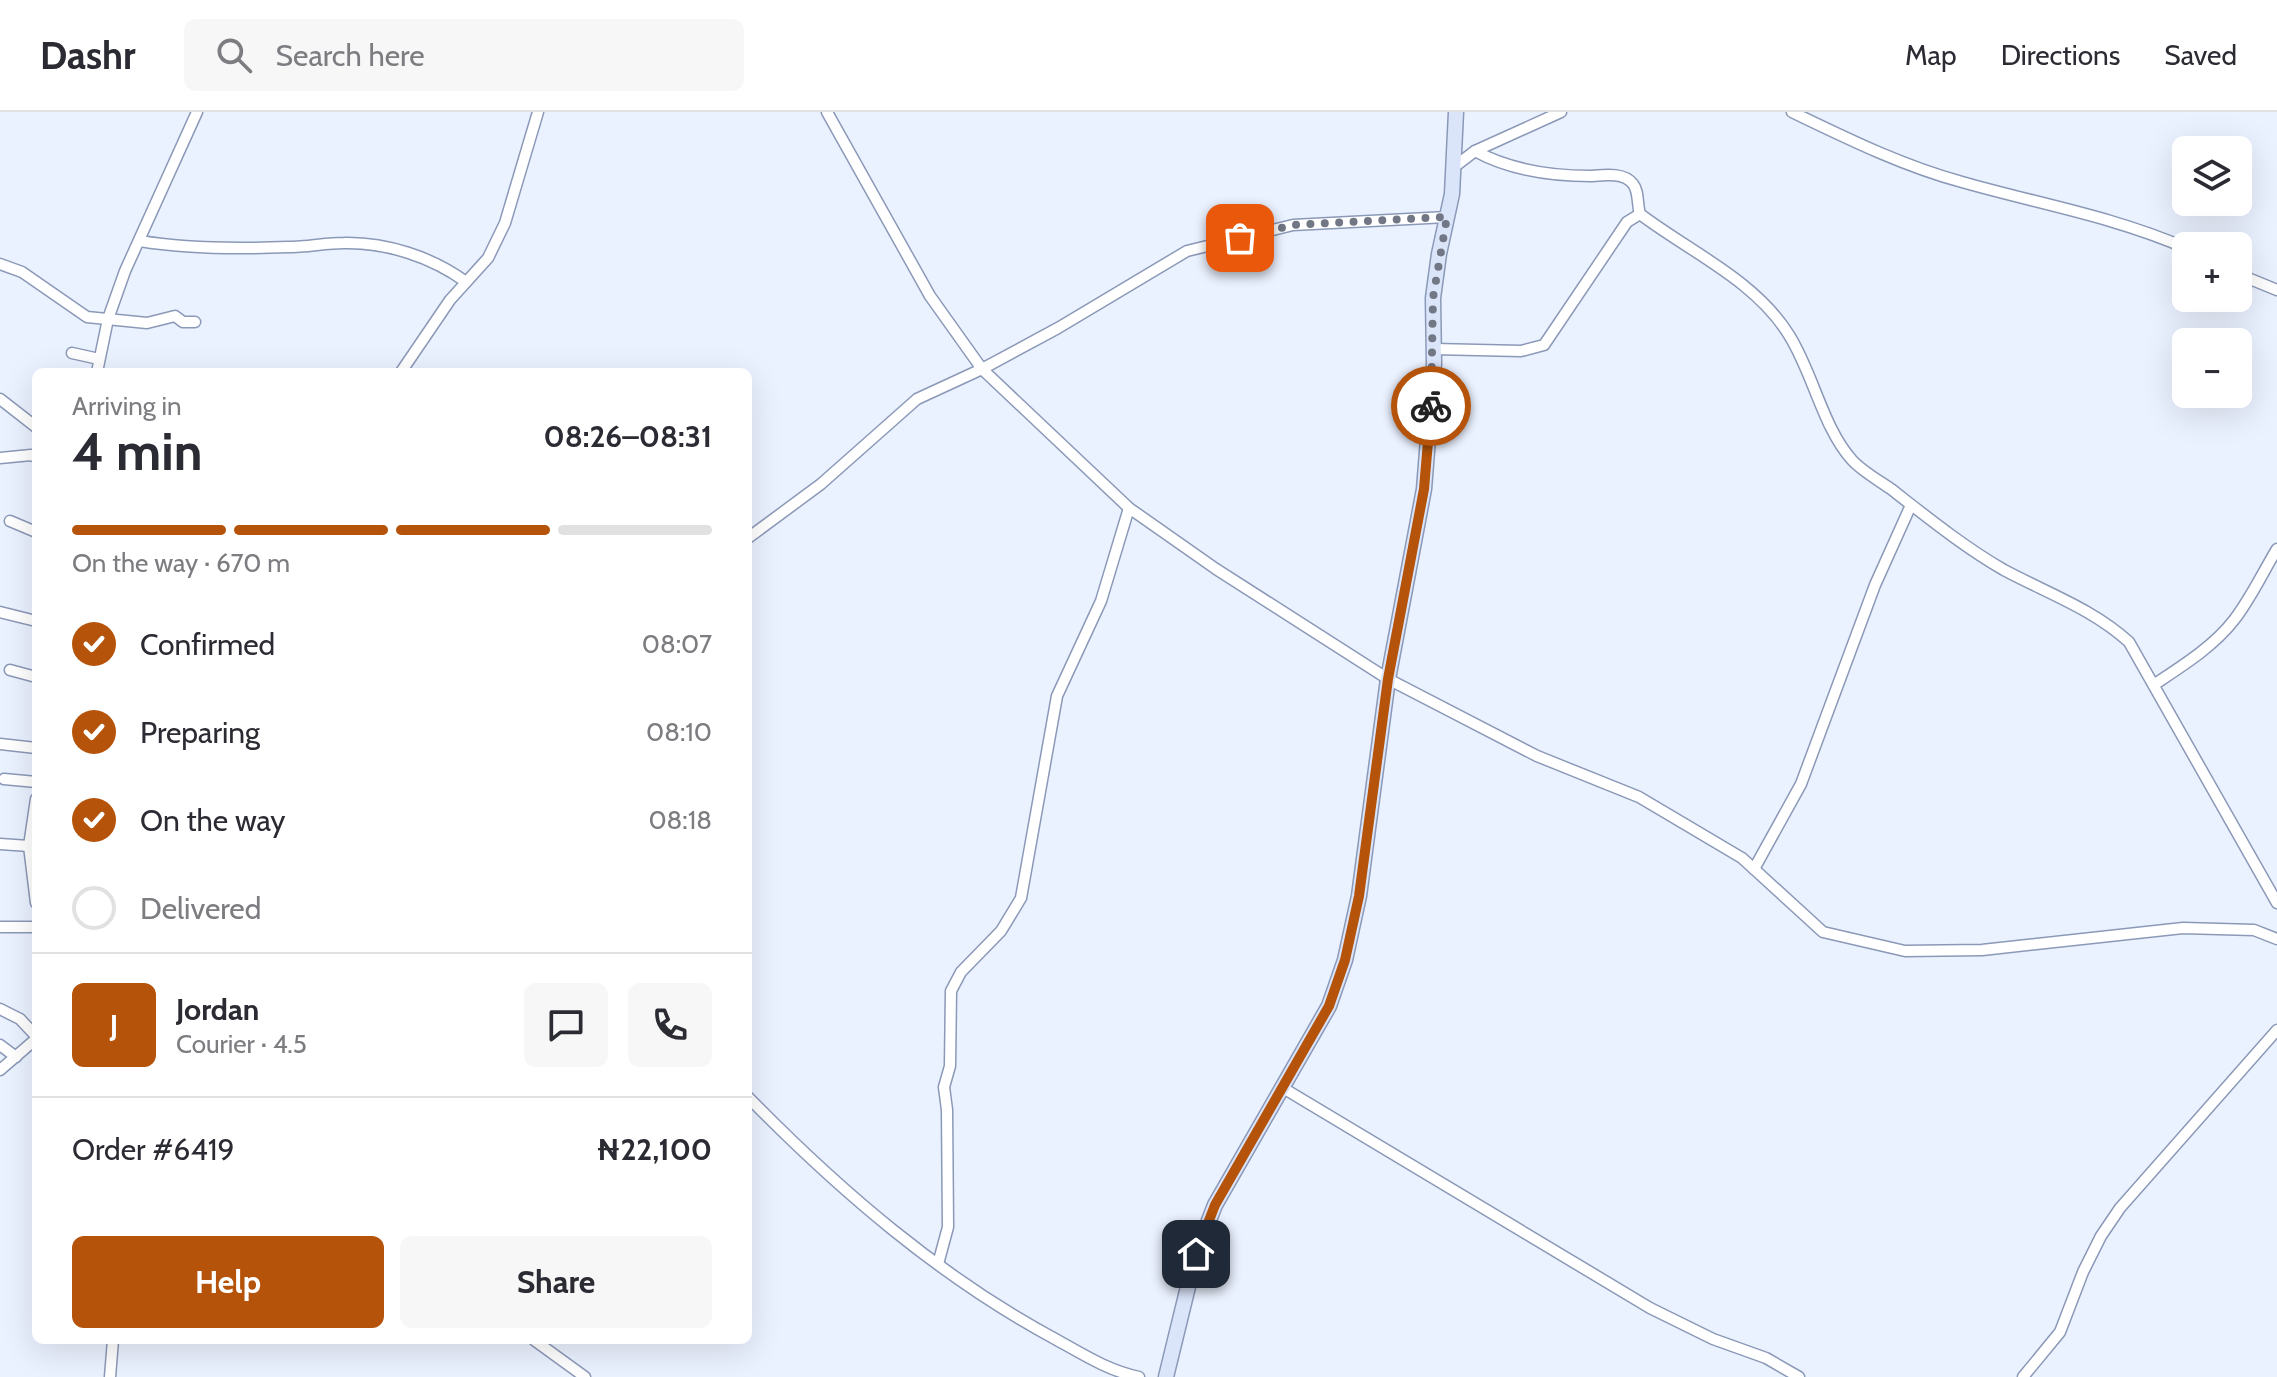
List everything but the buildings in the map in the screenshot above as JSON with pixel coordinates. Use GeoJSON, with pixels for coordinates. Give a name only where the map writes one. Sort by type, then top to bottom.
{"type":"FeatureCollection","features":[{"type":"Feature","properties":{"kind":"main road"},"geometry":{"type":"LineString","coordinates":[[1166,1377],[1196,1254],[1215,1205],[1329,1006],[1345,960],[1359,896],[1388,679],[1424,489],[1434,349],[1433,298],[1454,167],[1456,112]]}},
{"type":"Feature","properties":{"kind":"street"},"geometry":{"type":"LineString","coordinates":[[98,368],[108,319],[197,112]]}},
{"type":"Feature","properties":{"kind":"street"},"geometry":{"type":"LineString","coordinates":[[404,368],[426,333],[488,258],[505,223],[538,112]]}},
{"type":"Feature","properties":{"kind":"street"},"geometry":{"type":"LineString","coordinates":[[827,112],[930,296],[982,369],[1129,508],[1216,569],[1388,679],[1537,756],[1639,797],[1742,858],[1823,932],[1905,951],[1982,950],[2183,928],[2254,930],[2277,939]]}},
{"type":"Feature","properties":{"kind":"street"},"geometry":{"type":"LineString","coordinates":[[1454,167],[1475,151],[1561,112]]}},
{"type":"Feature","properties":{"kind":"street"},"geometry":{"type":"LineString","coordinates":[[1792,112],[1913,166],[1962,182],[2082,211],[2172,242]]}},
{"type":"Feature","properties":{"kind":"street"},"geometry":{"type":"LineString","coordinates":[[1475,151],[1492,161],[1518,169],[1575,176],[1616,175],[1631,181],[1636,189],[1640,214],[1685,243],[1770,310],[1789,335],[1829,421],[1852,460],[2003,569],[2109,623],[2129,642],[2155,684],[2277,903]]}},
{"type":"Feature","properties":{"kind":"street"},"geometry":{"type":"LineString","coordinates":[[1434,349],[1521,351],[1544,345],[1627,222],[1640,214]]}},
{"type":"Feature","properties":{"kind":"street"},"geometry":{"type":"LineString","coordinates":[[752,535],[821,484],[917,399],[982,369],[1058,328],[1187,251],[1293,225],[1447,217]]}},
{"type":"Feature","properties":{"kind":"street"},"geometry":{"type":"LineString","coordinates":[[140,241],[232,247],[291,247],[342,242],[375,244],[445,267],[466,282]]}},
{"type":"Feature","properties":{"kind":"street"},"geometry":{"type":"LineString","coordinates":[[0,264],[33,278],[87,317],[147,323],[175,316],[183,322],[195,322]]}},
{"type":"Feature","properties":{"kind":"street"},"geometry":{"type":"LineString","coordinates":[[2252,280],[2277,290]]}},
{"type":"Feature","properties":{"kind":"street"},"geometry":{"type":"LineString","coordinates":[[72,353],[99,359]]}},
{"type":"Feature","properties":{"kind":"street"},"geometry":{"type":"LineString","coordinates":[[0,399],[32,424]]}},
{"type":"Feature","properties":{"kind":"street"},"geometry":{"type":"LineString","coordinates":[[0,458],[32,455]]}},
{"type":"Feature","properties":{"kind":"street"},"geometry":{"type":"LineString","coordinates":[[1754,869],[1801,784],[1875,585],[1911,505]]}},
{"type":"Feature","properties":{"kind":"street"},"geometry":{"type":"LineString","coordinates":[[938,1264],[948,1227],[944,1087],[950,1066],[951,991],[961,972],[1001,931],[1021,898],[1057,696],[1101,601],[1129,508]]}},
{"type":"Feature","properties":{"kind":"street"},"geometry":{"type":"LineString","coordinates":[[10,521],[32,530]]}},
{"type":"Feature","properties":{"kind":"street"},"geometry":{"type":"LineString","coordinates":[[2155,684],[2224,632],[2277,549]]}},
{"type":"Feature","properties":{"kind":"street"},"geometry":{"type":"LineString","coordinates":[[0,612],[32,620]]}},
{"type":"Feature","properties":{"kind":"street"},"geometry":{"type":"LineString","coordinates":[[10,670],[32,676]]}},
{"type":"Feature","properties":{"kind":"street"},"geometry":{"type":"LineString","coordinates":[[0,744],[32,748]]}},
{"type":"Feature","properties":{"kind":"street"},"geometry":{"type":"LineString","coordinates":[[4,779],[32,782]]}},
{"type":"Feature","properties":{"kind":"street"},"geometry":{"type":"LineString","coordinates":[[32,826],[29,846],[32,860]]}},
{"type":"Feature","properties":{"kind":"street"},"geometry":{"type":"LineString","coordinates":[[0,844],[29,846]]}},
{"type":"Feature","properties":{"kind":"street"},"geometry":{"type":"LineString","coordinates":[[0,927],[32,927]]}},
{"type":"Feature","properties":{"kind":"street"},"geometry":{"type":"LineString","coordinates":[[0,1009],[20,1019],[32,1033]]}},
{"type":"Feature","properties":{"kind":"street"},"geometry":{"type":"LineString","coordinates":[[2023,1377],[2060,1332],[2083,1272],[2101,1236],[2120,1208],[2277,1030]]}},
{"type":"Feature","properties":{"kind":"street"},"geometry":{"type":"LineString","coordinates":[[0,1070],[32,1042]]}},
{"type":"Feature","properties":{"kind":"street"},"geometry":{"type":"LineString","coordinates":[[0,1045],[16,1057]]}},
{"type":"Feature","properties":{"kind":"street"},"geometry":{"type":"LineString","coordinates":[[1283,1088],[1650,1308],[1713,1339],[1766,1358],[1799,1377]]}},
{"type":"Feature","properties":{"kind":"street"},"geometry":{"type":"LineString","coordinates":[[752,1101],[806,1156],[938,1264],[1017,1319],[1116,1372],[1139,1377]]}},
{"type":"Feature","properties":{"kind":"street"},"geometry":{"type":"LineString","coordinates":[[110,1377],[113,1344]]}},
{"type":"Feature","properties":{"kind":"street"},"geometry":{"type":"LineString","coordinates":[[540,1344],[585,1377]]}},
{"type":"Feature","properties":{"kind":"way so far"},"geometry":{"type":"LineString","coordinates":[[1240,238],[1293,225],[1447,217],[1433,298],[1431,406]]}},
{"type":"Feature","properties":{"kind":"route"},"geometry":{"type":"LineString","coordinates":[[1196,1254],[1215,1205],[1329,1006],[1345,960],[1359,896],[1388,679],[1424,489],[1431,406]]}}]}
